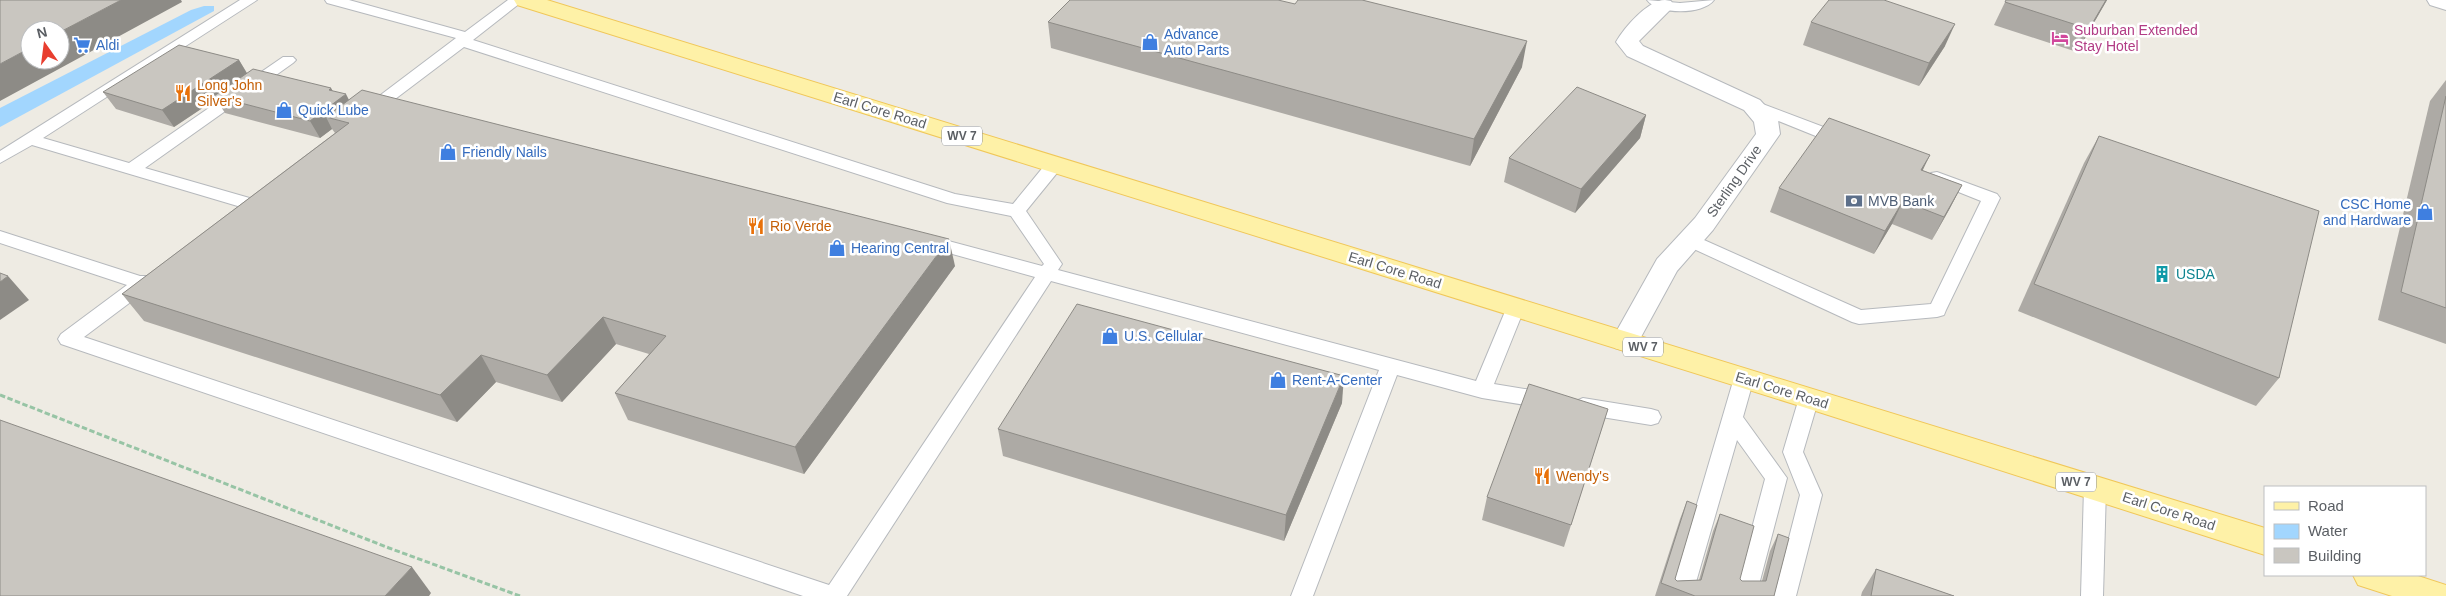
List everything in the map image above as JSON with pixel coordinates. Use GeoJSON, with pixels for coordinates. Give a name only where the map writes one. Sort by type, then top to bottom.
{"type":"FeatureCollection","features":[{"type":"Feature","properties":{"kind":"main road","name":"Earl Core Road"},"geometry":{"type":"LineString","coordinates":[[526,0],[1809,398],[2264,542]]}},
{"type":"Feature","properties":{"kind":"main road"},"geometry":{"type":"LineString","coordinates":[[2373,576],[2437,596]]}},
{"type":"Feature","properties":{"kind":"street"},"geometry":{"type":"LineString","coordinates":[[2438,0],[2446,4]]}},
{"type":"Feature","properties":{"kind":"street","name":"Sterling Drive"},"geometry":{"type":"LineString","coordinates":[[1625,341],[1666,266],[1704,224],[1768,134],[1766,120],[1752,105],[1635,51],[1627,42],[1659,3]]}},
{"type":"Feature","properties":{"kind":"lane"},"geometry":{"type":"LineString","coordinates":[[0,158],[250,0]]}},
{"type":"Feature","properties":{"kind":"lane"},"geometry":{"type":"LineString","coordinates":[[0,237],[149,277],[68,339],[833,596],[1053,264],[1017,211],[953,199],[465,39],[332,0]]}},
{"type":"Feature","properties":{"kind":"lane"},"geometry":{"type":"LineString","coordinates":[[350,126],[517,0]]}},
{"type":"Feature","properties":{"kind":"lane"},"geometry":{"type":"LineString","coordinates":[[1659,3],[1679,8],[1707,0]]}},
{"type":"Feature","properties":{"kind":"lane"},"geometry":{"type":"LineString","coordinates":[[132,170],[288,60]]}},
{"type":"Feature","properties":{"kind":"lane"},"geometry":{"type":"LineString","coordinates":[[382,102],[402,107]]}},
{"type":"Feature","properties":{"kind":"lane"},"geometry":{"type":"LineString","coordinates":[[1752,105],[1860,147]]}},
{"type":"Feature","properties":{"kind":"lane"},"geometry":{"type":"LineString","coordinates":[[29,139],[132,170],[240,209],[263,191]]}},
{"type":"Feature","properties":{"kind":"lane"},"geometry":{"type":"LineString","coordinates":[[1017,211],[1055,164]]}},
{"type":"Feature","properties":{"kind":"lane"},"geometry":{"type":"LineString","coordinates":[[1689,240],[1859,317],[1937,310],[1991,198],[1926,172]]}},
{"type":"Feature","properties":{"kind":"lane"},"geometry":{"type":"LineString","coordinates":[[913,237],[1482,390],[1651,417]]}},
{"type":"Feature","properties":{"kind":"lane"},"geometry":{"type":"LineString","coordinates":[[1482,390],[1516,307]]}},
{"type":"Feature","properties":{"kind":"lane"},"geometry":{"type":"LineString","coordinates":[[1302,596],[1391,364]]}},
{"type":"Feature","properties":{"kind":"lane"},"geometry":{"type":"LineString","coordinates":[[1681,596],[1744,378]]}},
{"type":"Feature","properties":{"kind":"lane"},"geometry":{"type":"LineString","coordinates":[[1785,596],[1811,495],[1793,452],[1809,398]]}},
{"type":"Feature","properties":{"kind":"lane"},"geometry":{"type":"LineString","coordinates":[[1733,419],[1776,478],[1745,596]]}},
{"type":"Feature","properties":{"kind":"lane"},"geometry":{"type":"LineString","coordinates":[[2092,596],[2096,488]]}},
{"type":"Feature","properties":{"kind":"path"},"geometry":{"type":"LineString","coordinates":[[0,395],[101,433],[434,566],[520,596]]}},
{"type":"Feature","properties":{"kind":"water"},"geometry":{"type":"Polygon","coordinates":[[[204,6],[214,6],[214,11],[0,127],[0,108],[191,10],[204,6]]]}},
{"type":"Feature","properties":{"kind":"building"},"geometry":{"type":"Polygon","coordinates":[[[0,0],[121,0],[70,27],[70,20],[20,20],[20,53],[0,64],[0,0]]]}},
{"type":"Feature","properties":{"kind":"building"},"geometry":{"type":"Polygon","coordinates":[[[1070,0],[1278,0],[1295,4],[1298,0],[1362,0],[1527,41],[1474,139],[1048,22],[1070,0]]]}},
{"type":"Feature","properties":{"kind":"building"},"geometry":{"type":"Polygon","coordinates":[[[1829,0],[1884,0],[1955,24],[1929,63],[1811,22],[1829,0]]]}},
{"type":"Feature","properties":{"kind":"building"},"geometry":{"type":"Polygon","coordinates":[[[2006,0],[2106,0],[2089,29],[2005,2],[2006,0]]]}},
{"type":"Feature","properties":{"kind":"building"},"geometry":{"type":"Polygon","coordinates":[[[179,45],[239,60],[162,110],[103,92],[179,45]]]}},
{"type":"Feature","properties":{"kind":"building"},"geometry":{"type":"Polygon","coordinates":[[[253,69],[331,88],[329,90],[346,94],[310,121],[214,96],[253,69]]]}},
{"type":"Feature","properties":{"kind":"building"},"geometry":{"type":"Polygon","coordinates":[[[1577,87],[1646,115],[1581,189],[1509,158],[1577,87]]]}},
{"type":"Feature","properties":{"kind":"building"},"geometry":{"type":"Polygon","coordinates":[[[362,90],[949,239],[795,447],[615,393],[666,336],[603,317],[547,375],[481,355],[440,395],[122,294],[349,123],[326,117],[362,90]]]}},
{"type":"Feature","properties":{"kind":"building"},"geometry":{"type":"Polygon","coordinates":[[[2446,96],[2446,308],[2401,292],[2446,96]]]}},
{"type":"Feature","properties":{"kind":"building","name":"MVB Bank"},"geometry":{"type":"Polygon","coordinates":[[[1829,118],[1930,155],[1921,170],[1962,185],[1944,217],[1903,201],[1885,231],[1779,188],[1829,118]]]}},
{"type":"Feature","properties":{"kind":"building","name":"USDA"},"geometry":{"type":"Polygon","coordinates":[[[2099,136],[2319,211],[2279,378],[2034,284],[2099,136]]]}},
{"type":"Feature","properties":{"kind":"building"},"geometry":{"type":"Polygon","coordinates":[[[0,273],[8,276],[0,282],[0,273]]]}},
{"type":"Feature","properties":{"kind":"building"},"geometry":{"type":"Polygon","coordinates":[[[1077,304],[1344,376],[1286,515],[998,429],[1077,304]]]}},
{"type":"Feature","properties":{"kind":"building","name":"Wendy's"},"geometry":{"type":"Polygon","coordinates":[[[1529,384],[1608,409],[1571,525],[1487,497],[1529,384]]]}},
{"type":"Feature","properties":{"kind":"building"},"geometry":{"type":"Polygon","coordinates":[[[0,420],[412,567],[385,596],[0,596],[0,420]]]}},
{"type":"Feature","properties":{"kind":"building"},"geometry":{"type":"Polygon","coordinates":[[[1687,501],[1697,505],[1675,579],[1677,581],[1701,580],[1720,514],[1754,526],[1740,579],[1742,581],[1766,581],[1778,534],[1789,538],[1774,596],[1695,596],[1661,583],[1687,501]]]}},
{"type":"Feature","properties":{"kind":"building"},"geometry":{"type":"Polygon","coordinates":[[[1876,569],[1954,596],[1871,596],[1876,569]]]}},
{"type":"Feature","properties":{"kind":"place","name":"Suburban Extended Stay Hotel"},"geometry":{"type":"Point","coordinates":[2060,38]}},
{"type":"Feature","properties":{"kind":"place","name":"Advance Auto Parts"},"geometry":{"type":"Point","coordinates":[1150,42]}},
{"type":"Feature","properties":{"kind":"place","name":"Aldi"},"geometry":{"type":"Point","coordinates":[82,45]}},
{"type":"Feature","properties":{"kind":"place","name":"Long John Silver's"},"geometry":{"type":"Point","coordinates":[183,93]}},
{"type":"Feature","properties":{"kind":"place","name":"Quick Lube"},"geometry":{"type":"Point","coordinates":[284,110]}},
{"type":"Feature","properties":{"kind":"place","name":"Friendly Nails"},"geometry":{"type":"Point","coordinates":[448,152]}},
{"type":"Feature","properties":{"kind":"place","name":"MVB Bank"},"geometry":{"type":"Point","coordinates":[1854,201]}},
{"type":"Feature","properties":{"kind":"place","name":"CSC Home and Hardware"},"geometry":{"type":"Point","coordinates":[2425,212]}},
{"type":"Feature","properties":{"kind":"place","name":"Rio Verde"},"geometry":{"type":"Point","coordinates":[756,226]}},
{"type":"Feature","properties":{"kind":"place","name":"Hearing Central"},"geometry":{"type":"Point","coordinates":[837,248]}},
{"type":"Feature","properties":{"kind":"place","name":"USDA"},"geometry":{"type":"Point","coordinates":[2162,274]}},
{"type":"Feature","properties":{"kind":"place","name":"U.S. Cellular"},"geometry":{"type":"Point","coordinates":[1110,336]}},
{"type":"Feature","properties":{"kind":"place","name":"Rent-A-Center"},"geometry":{"type":"Point","coordinates":[1278,380]}},
{"type":"Feature","properties":{"kind":"place","name":"Wendy's"},"geometry":{"type":"Point","coordinates":[1542,476]}}]}
